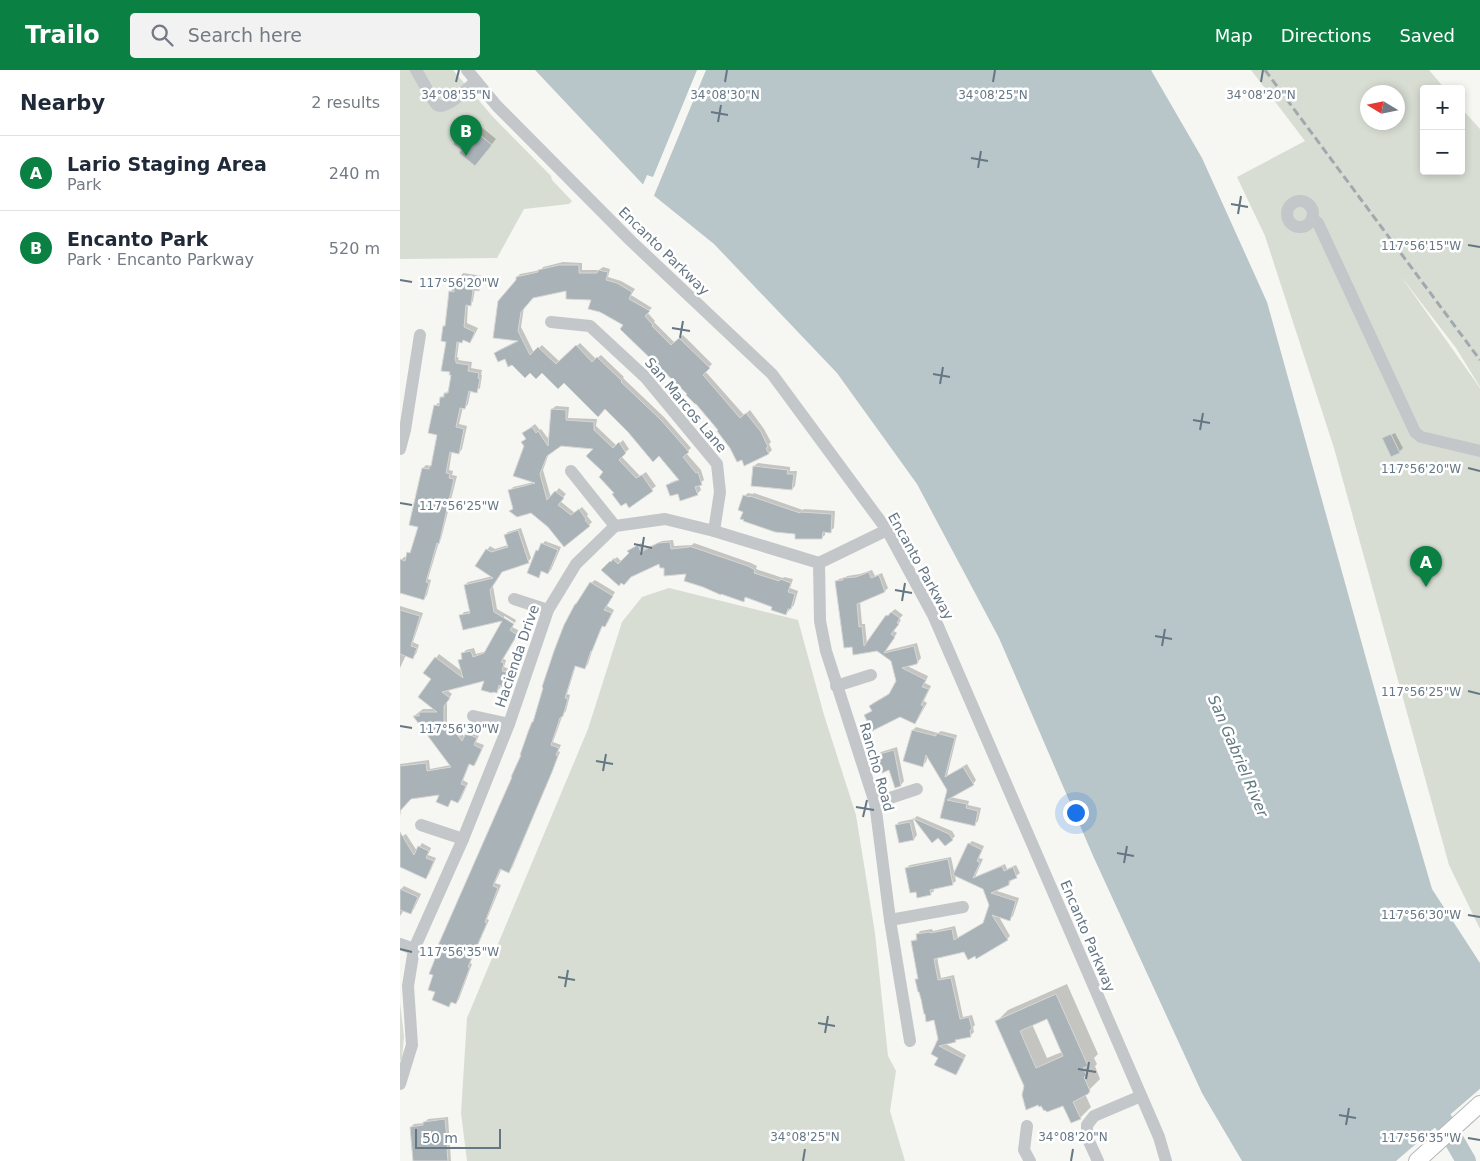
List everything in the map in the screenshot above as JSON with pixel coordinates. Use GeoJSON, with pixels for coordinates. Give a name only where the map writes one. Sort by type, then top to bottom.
{"type":"FeatureCollection","features":[{"type":"Feature","properties":{"kind":"main road"},"geometry":{"type":"LineString","coordinates":[[1417,1161],[1480,1104]]}},
{"type":"Feature","properties":{"kind":"street"},"geometry":{"type":"LineString","coordinates":[[416,70],[437,105],[442,106],[450,103],[476,81]]}},
{"type":"Feature","properties":{"kind":"street","name":"Encanto Parkway"},"geometry":{"type":"LineString","coordinates":[[468,70],[497,106],[631,241],[772,374],[887,530],[934,617],[1159,1137],[1162,1160]]}},
{"type":"Feature","properties":{"kind":"street"},"geometry":{"type":"LineString","coordinates":[[1312,218],[1318,223],[1415,432],[1422,437],[1480,451]]}},
{"type":"Feature","properties":{"kind":"street","name":"San Marcos Lane"},"geometry":{"type":"LineString","coordinates":[[551,322],[590,326],[645,377],[717,464],[720,492],[714,530]]}},
{"type":"Feature","properties":{"kind":"street"},"geometry":{"type":"LineString","coordinates":[[400,449],[405,430],[420,335]]}},
{"type":"Feature","properties":{"kind":"street"},"geometry":{"type":"LineString","coordinates":[[572,471],[615,526],[664,520],[714,530],[819,563],[887,530]]}},
{"type":"Feature","properties":{"kind":"street","name":"Hacienda Drive"},"geometry":{"type":"LineString","coordinates":[[400,1084],[412,1045],[408,986],[414,949],[463,839],[509,724],[548,610],[576,564],[615,526]]}},
{"type":"Feature","properties":{"kind":"street","name":"Rancho Road"},"geometry":{"type":"LineString","coordinates":[[819,563],[820,621],[826,651],[875,803],[890,920],[910,1041]]}},
{"type":"Feature","properties":{"kind":"street"},"geometry":{"type":"LineString","coordinates":[[514,599],[548,610]]}},
{"type":"Feature","properties":{"kind":"street"},"geometry":{"type":"LineString","coordinates":[[836,686],[871,676]]}},
{"type":"Feature","properties":{"kind":"street"},"geometry":{"type":"LineString","coordinates":[[473,716],[509,724]]}},
{"type":"Feature","properties":{"kind":"street"},"geometry":{"type":"LineString","coordinates":[[875,803],[918,789]]}},
{"type":"Feature","properties":{"kind":"street"},"geometry":{"type":"LineString","coordinates":[[422,825],[463,839]]}},
{"type":"Feature","properties":{"kind":"street"},"geometry":{"type":"LineString","coordinates":[[890,920],[962,907]]}},
{"type":"Feature","properties":{"kind":"street"},"geometry":{"type":"LineString","coordinates":[[400,944],[414,949]]}},
{"type":"Feature","properties":{"kind":"street"},"geometry":{"type":"LineString","coordinates":[[1098,1161],[1087,1137],[1087,1125],[1094,1116],[1141,1096]]}},
{"type":"Feature","properties":{"kind":"street"},"geometry":{"type":"LineString","coordinates":[[1027,1126],[1024,1150],[1030,1161]]}},
{"type":"Feature","properties":{"kind":"shaded area"},"geometry":{"type":"Polygon","coordinates":[[[400,70],[453,70],[493,117],[551,176],[552,180],[572,201],[569,204],[524,209],[497,258],[400,259],[400,70]]]}},
{"type":"Feature","properties":{"kind":"shaded area"},"geometry":{"type":"Polygon","coordinates":[[[1251,70],[1429,70],[1442,85],[1420,85],[1420,175],[1465,175],[1465,112],[1480,129],[1480,387],[1456,348],[1400,275],[1480,388],[1480,929],[1449,865],[1334,448],[1265,236],[1237,177],[1305,141],[1251,70]]]}},
{"type":"Feature","properties":{"kind":"shaded area"},"geometry":{"type":"Polygon","coordinates":[[[669,588],[798,620],[824,715],[856,815],[875,933],[888,1056],[896,1071],[890,1111],[905,1161],[467,1161],[461,1113],[467,1018],[588,729],[622,622],[642,597],[669,588]]]}},
{"type":"Feature","properties":{"kind":"shaded area"},"geometry":{"type":"Polygon","coordinates":[[[400,1003],[404,1036],[402,1058],[400,1061],[400,1003]]]}},
{"type":"Feature","properties":{"kind":"water"},"geometry":{"type":"Polygon","coordinates":[[[535,70],[1151,70],[1202,158],[1267,302],[1432,889],[1480,963],[1480,1089],[1396,1161],[1242,1161],[1202,1093],[1094,858],[999,638],[917,484],[837,373],[714,244],[652,194],[535,70]]]}},
{"type":"Feature","properties":{"kind":"pier"},"geometry":{"type":"Polygon","coordinates":[[[697,70],[706,70],[653,198],[642,187],[647,175],[653,177],[697,70]]]}},
{"type":"Feature","properties":{"kind":"pier"},"geometry":{"type":"Polygon","coordinates":[[[1480,1089],[1480,1092],[1398,1161],[1480,1089]]]}},
{"type":"Feature","properties":{"kind":"building"},"geometry":{"type":"Polygon","coordinates":[[[468,125],[492,145],[475,166],[459,153],[461,150],[453,144],[456,140],[453,136],[461,127],[464,130],[468,125]]]}},
{"type":"Feature","properties":{"kind":"building"},"geometry":{"type":"Polygon","coordinates":[[[559,265],[579,265],[579,273],[597,273],[598,270],[608,272],[606,280],[617,283],[632,292],[629,299],[650,311],[645,316],[671,345],[679,338],[710,368],[703,375],[740,418],[746,413],[761,432],[769,454],[744,466],[742,460],[737,462],[718,430],[687,394],[620,329],[623,325],[600,312],[588,309],[591,300],[566,299],[566,291],[533,298],[521,312],[518,331],[530,355],[538,347],[556,364],[576,345],[592,362],[597,357],[661,420],[689,452],[683,457],[696,473],[698,472],[702,485],[695,487],[698,495],[680,501],[678,494],[670,496],[666,485],[679,480],[659,456],[653,462],[628,432],[605,409],[598,417],[564,383],[558,389],[542,373],[536,379],[530,373],[525,378],[512,365],[508,367],[505,359],[498,362],[494,353],[518,341],[493,338],[498,301],[516,280],[516,277],[559,265]]]}},
{"type":"Feature","properties":{"kind":"building"},"geometry":{"type":"Polygon","coordinates":[[[458,276],[481,279],[479,291],[473,290],[471,306],[466,305],[464,327],[475,332],[470,343],[463,340],[462,343],[457,342],[455,360],[456,363],[469,365],[468,371],[479,373],[478,378],[480,379],[477,393],[469,391],[465,409],[460,408],[456,427],[464,429],[459,454],[450,452],[446,473],[450,474],[449,478],[454,479],[439,544],[437,543],[426,582],[429,583],[424,600],[400,593],[400,559],[405,561],[407,552],[410,553],[418,527],[409,525],[422,468],[429,469],[429,466],[431,466],[437,435],[428,433],[434,405],[439,406],[440,397],[444,397],[444,393],[448,393],[451,375],[449,375],[450,372],[441,371],[446,342],[441,341],[443,326],[445,326],[449,291],[454,292],[454,283],[457,284],[458,276]]]}},
{"type":"Feature","properties":{"kind":"building"},"geometry":{"type":"Polygon","coordinates":[[[551,409],[566,410],[566,420],[594,422],[594,430],[613,448],[619,442],[626,453],[619,460],[636,478],[642,475],[653,491],[629,508],[626,503],[621,506],[612,494],[614,493],[599,477],[603,472],[586,456],[593,449],[561,446],[547,456],[540,474],[547,500],[555,491],[564,498],[558,505],[571,515],[579,509],[590,526],[564,547],[548,527],[531,513],[517,517],[509,511],[513,509],[508,490],[535,483],[513,476],[524,446],[521,442],[526,439],[522,433],[532,427],[536,433],[538,431],[548,446],[551,409]]]}},
{"type":"Feature","properties":{"kind":"building"},"geometry":{"type":"Polygon","coordinates":[[[1391,434],[1400,453],[1391,457],[1382,438],[1391,434]]]}},
{"type":"Feature","properties":{"kind":"building"},"geometry":{"type":"Polygon","coordinates":[[[753,466],[788,470],[787,474],[794,474],[792,490],[751,486],[753,466]]]}},
{"type":"Feature","properties":{"kind":"building"},"geometry":{"type":"Polygon","coordinates":[[[743,495],[800,513],[832,514],[831,533],[823,532],[822,539],[795,539],[795,534],[775,532],[743,521],[740,519],[743,512],[738,510],[743,495]]]}},
{"type":"Feature","properties":{"kind":"building"},"geometry":{"type":"Polygon","coordinates":[[[518,530],[529,563],[502,572],[490,590],[494,612],[514,624],[510,630],[517,635],[501,662],[504,663],[502,671],[508,672],[503,687],[499,685],[497,693],[481,690],[484,681],[442,692],[450,698],[444,706],[444,731],[451,726],[462,741],[466,733],[477,738],[474,745],[482,749],[474,766],[469,764],[461,784],[466,786],[458,803],[451,800],[448,807],[436,802],[439,795],[411,799],[400,811],[400,766],[426,763],[427,771],[451,767],[413,716],[419,716],[419,712],[437,712],[418,697],[431,679],[423,673],[435,657],[463,678],[458,660],[462,659],[461,653],[471,651],[473,657],[484,653],[502,621],[463,630],[459,615],[470,613],[464,585],[493,578],[475,566],[486,549],[491,552],[508,547],[504,535],[518,530]]]}},
{"type":"Feature","properties":{"kind":"building"},"geometry":{"type":"Polygon","coordinates":[[[670,542],[671,549],[689,546],[748,566],[755,570],[754,573],[791,583],[788,592],[795,594],[791,609],[788,609],[786,615],[771,610],[772,607],[745,597],[744,602],[721,595],[684,581],[686,574],[664,576],[664,568],[660,568],[659,564],[631,577],[624,585],[621,583],[619,586],[601,570],[613,559],[618,564],[629,553],[627,551],[638,545],[641,552],[658,543],[670,542]]]}},
{"type":"Feature","properties":{"kind":"building"},"geometry":{"type":"Polygon","coordinates":[[[541,543],[558,550],[548,574],[541,571],[539,578],[527,573],[536,550],[538,551],[541,543]]]}},
{"type":"Feature","properties":{"kind":"building"},"geometry":{"type":"Polygon","coordinates":[[[869,572],[871,578],[879,575],[885,592],[857,604],[859,627],[862,626],[864,646],[886,615],[888,616],[891,612],[900,618],[897,623],[899,624],[891,634],[895,637],[884,653],[914,646],[918,663],[902,668],[926,680],[922,687],[929,689],[921,705],[924,706],[915,724],[900,717],[872,731],[864,715],[872,711],[869,706],[889,694],[896,681],[891,661],[877,651],[853,655],[852,647],[844,648],[835,581],[856,577],[869,572]]]}},
{"type":"Feature","properties":{"kind":"building"},"geometry":{"type":"Polygon","coordinates":[[[590,582],[613,596],[604,610],[612,613],[605,627],[602,626],[585,669],[575,666],[565,698],[568,699],[563,716],[560,718],[551,745],[559,748],[556,755],[558,756],[509,873],[500,869],[493,886],[498,888],[485,922],[487,923],[468,967],[470,967],[456,1004],[451,1002],[449,1007],[432,1000],[435,992],[428,990],[433,975],[429,974],[438,951],[436,950],[521,755],[564,625],[590,582]]]}},
{"type":"Feature","properties":{"kind":"building"},"geometry":{"type":"Polygon","coordinates":[[[400,610],[420,616],[411,646],[417,648],[413,659],[400,654],[400,610]]]}},
{"type":"Feature","properties":{"kind":"building"},"geometry":{"type":"Polygon","coordinates":[[[912,730],[936,736],[936,733],[955,738],[945,777],[963,767],[974,785],[947,800],[967,804],[966,808],[978,811],[975,826],[940,818],[947,790],[926,755],[923,767],[903,761],[912,730]]]}},
{"type":"Feature","properties":{"kind":"building"},"geometry":{"type":"Polygon","coordinates":[[[894,750],[901,786],[895,788],[889,770],[882,773],[876,755],[894,750]]]}},
{"type":"Feature","properties":{"kind":"building"},"geometry":{"type":"Polygon","coordinates":[[[913,818],[949,834],[953,840],[945,846],[938,838],[932,843],[913,818]]]}},
{"type":"Feature","properties":{"kind":"building"},"geometry":{"type":"Polygon","coordinates":[[[910,822],[914,840],[899,843],[895,825],[910,822]]]}},
{"type":"Feature","properties":{"kind":"building"},"geometry":{"type":"Polygon","coordinates":[[[400,832],[414,855],[418,846],[429,851],[426,858],[434,861],[426,879],[400,867],[400,832]]]}},
{"type":"Feature","properties":{"kind":"building"},"geometry":{"type":"Polygon","coordinates":[[[968,843],[982,850],[977,861],[980,863],[973,878],[1002,866],[1004,871],[1013,867],[1017,878],[1009,881],[1009,885],[991,893],[1016,901],[1010,921],[992,915],[1008,940],[976,959],[975,956],[968,960],[964,952],[934,959],[938,980],[951,978],[960,1019],[969,1017],[972,1029],[970,1030],[971,1037],[939,1046],[964,1059],[956,1075],[934,1065],[938,1058],[931,1054],[938,1039],[934,1020],[926,1022],[915,979],[918,979],[911,941],[917,940],[916,934],[952,929],[954,940],[983,923],[989,905],[983,889],[953,875],[968,843]]]}},
{"type":"Feature","properties":{"kind":"building"},"geometry":{"type":"Polygon","coordinates":[[[948,859],[953,885],[930,890],[931,895],[917,898],[916,892],[910,893],[905,868],[948,859]]]}},
{"type":"Feature","properties":{"kind":"building"},"geometry":{"type":"Polygon","coordinates":[[[400,889],[418,897],[411,914],[400,910],[400,889]]]}},
{"type":"Feature","properties":{"kind":"building"},"geometry":{"type":"Polygon","coordinates":[[[1056,994],[1088,1066],[1083,1068],[1087,1076],[1084,1077],[1090,1091],[1073,1102],[1081,1119],[1071,1123],[1063,1106],[1047,1112],[1038,1105],[1026,1110],[1022,1095],[1024,1086],[995,1021],[1056,994]],[[1047,1019],[1020,1031],[1036,1068],[1063,1056],[1047,1019]]]}},
{"type":"Feature","properties":{"kind":"building"},"geometry":{"type":"Polygon","coordinates":[[[445,1119],[448,1161],[413,1161],[410,1127],[423,1125],[423,1122],[445,1119]]]}},
{"type":"Feature","properties":{"kind":"waterway","name":"San Gabriel River"},"geometry":{"type":"LineString","coordinates":[[1429,1097],[1466,1161]]}},
{"type":"Feature","properties":{"kind":"railway"},"geometry":{"type":"LineString","coordinates":[[1265,70],[1480,360]]}},
{"type":"Feature","properties":{"kind":"place","name":"Encanto Park"},"geometry":{"type":"Point","coordinates":[466,156]}},
{"type":"Feature","properties":{"kind":"place","name":"Lario Staging Area"},"geometry":{"type":"Point","coordinates":[1426,587]}}]}
